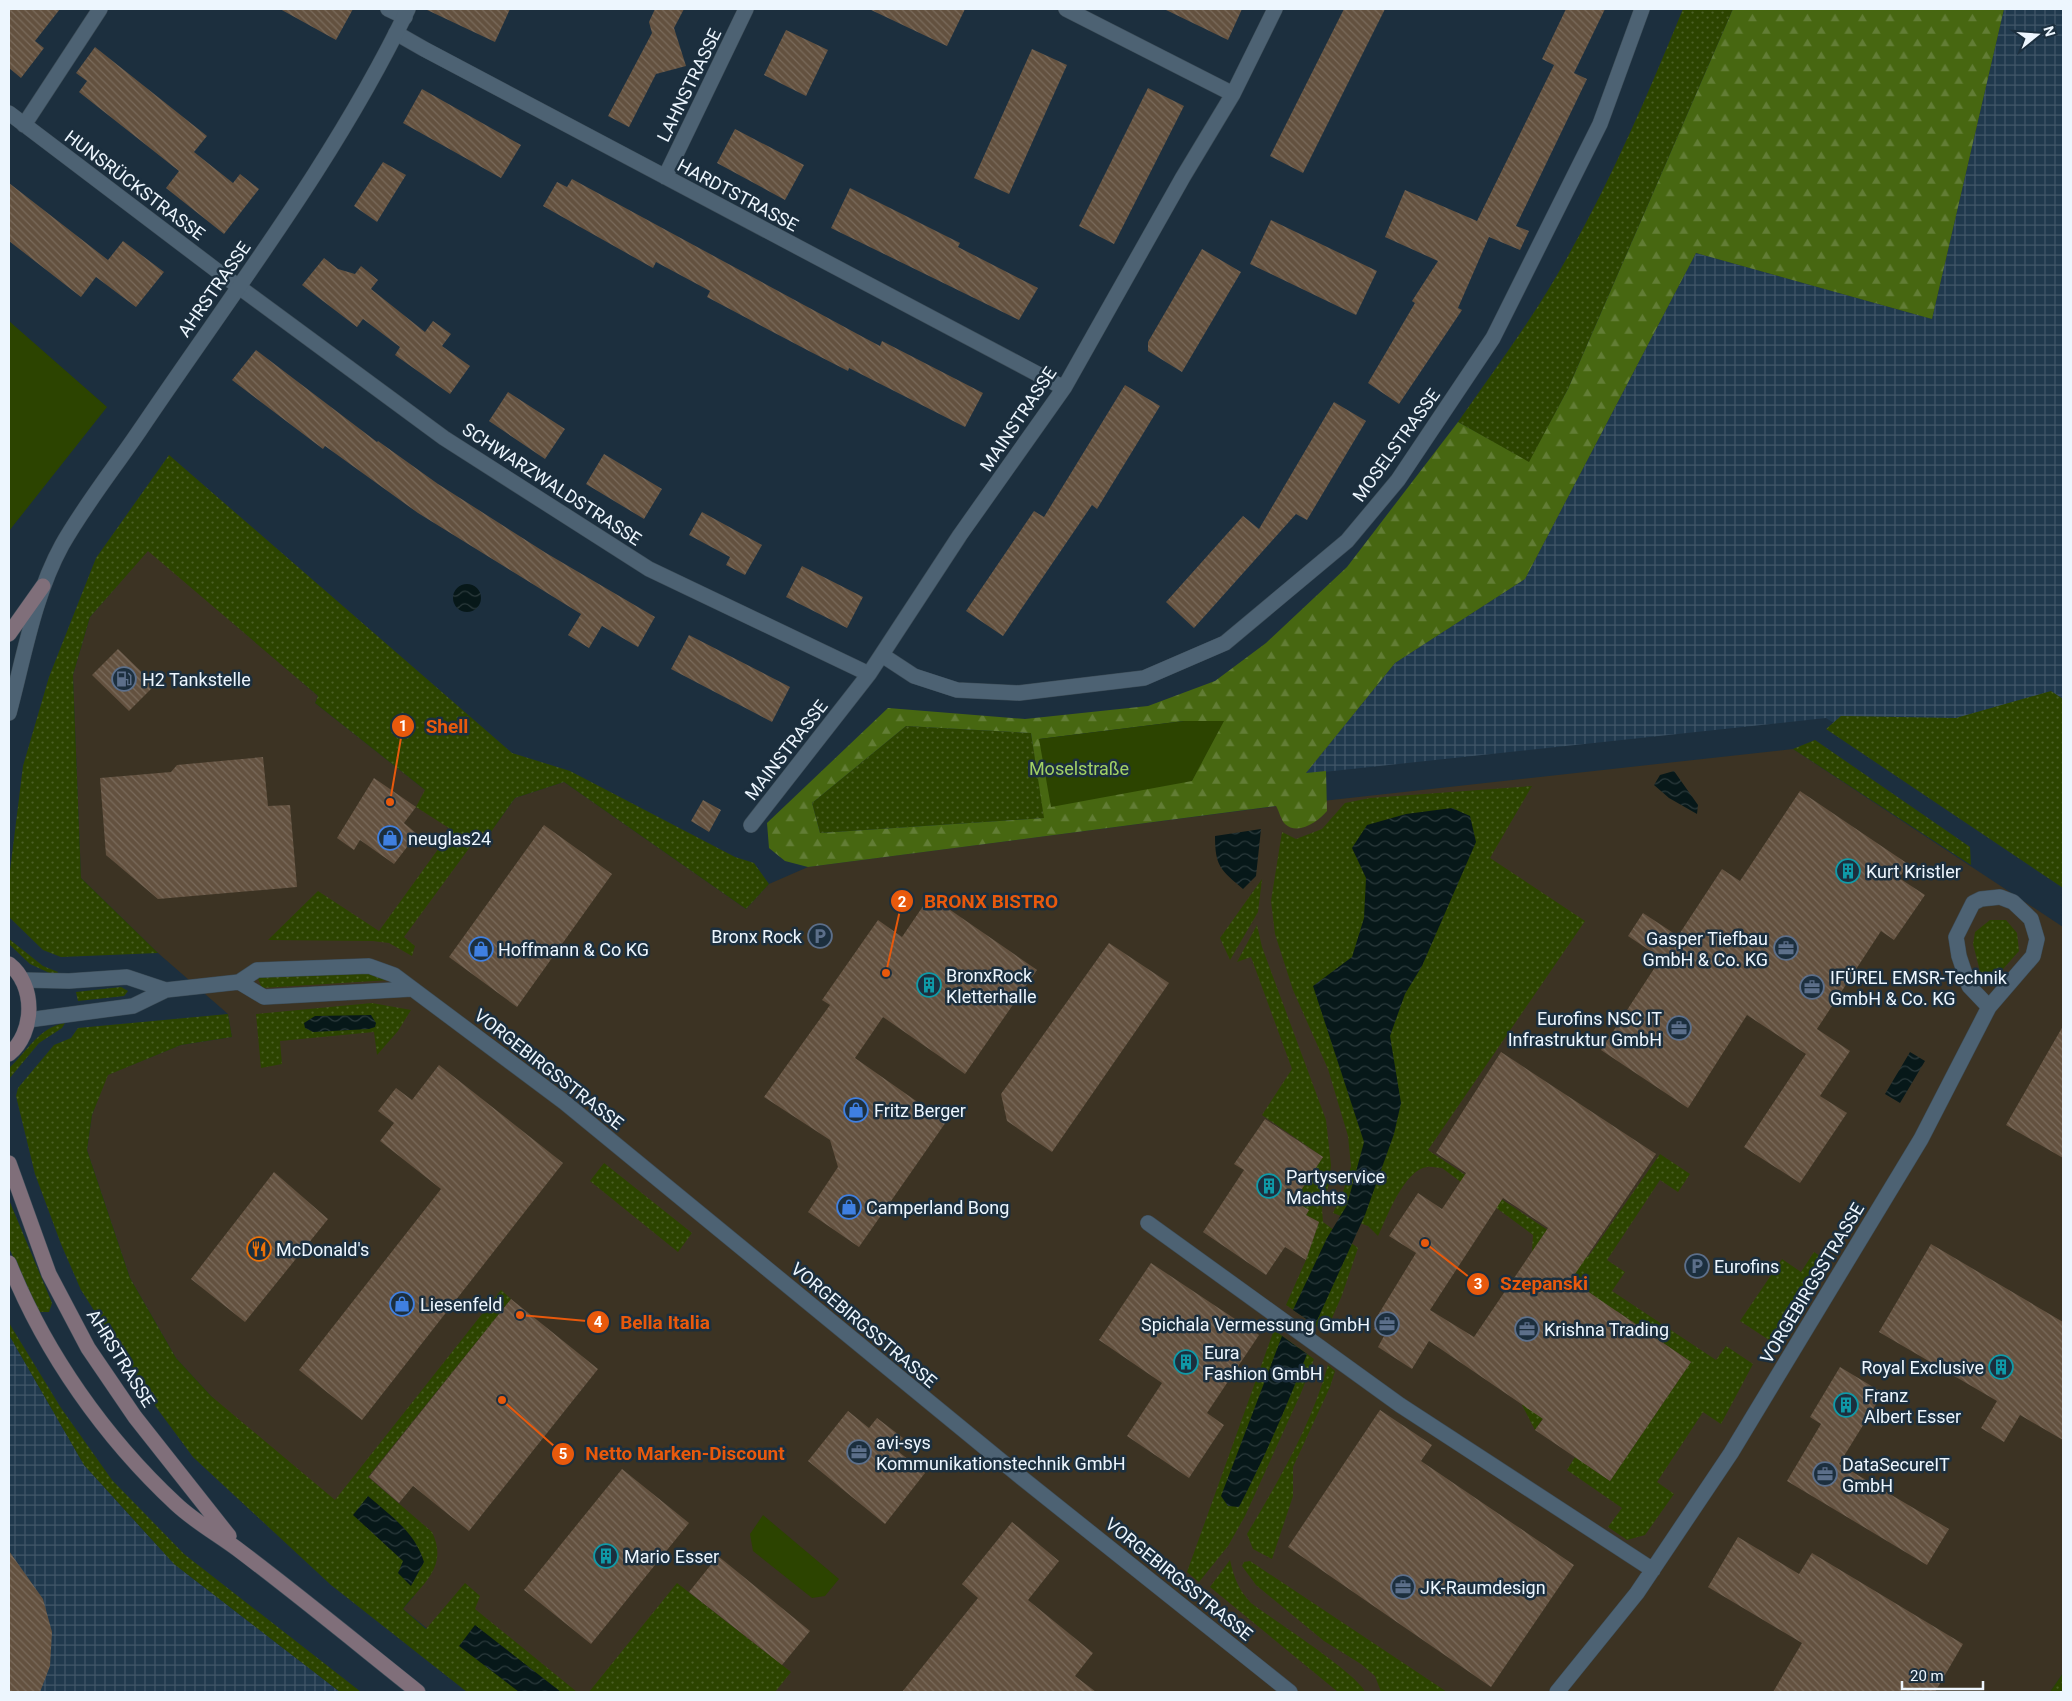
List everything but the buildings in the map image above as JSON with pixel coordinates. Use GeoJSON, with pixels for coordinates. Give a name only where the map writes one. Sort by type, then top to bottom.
{"type":"FeatureCollection","features":[{"type":"Feature","properties":{"kind":"main road","name":"AHRSTRASSE"},"geometry":{"type":"LineString","coordinates":[[9,634],[43,586]]}},
{"type":"Feature","properties":{"kind":"main road"},"geometry":{"type":"LineString","coordinates":[[9,964],[22,980],[28,1000],[28,1020],[24,1034],[9,1054]]}},
{"type":"Feature","properties":{"kind":"main road","name":"AHRSTRASSE"},"geometry":{"type":"LineString","coordinates":[[9,1163],[49,1274],[88,1348],[135,1417],[240,1551]]}},
{"type":"Feature","properties":{"kind":"main road","name":"AHRSTRASSE"},"geometry":{"type":"LineString","coordinates":[[9,1263],[19,1289],[58,1360],[115,1440],[177,1505],[240,1551],[418,1692]]}},
{"type":"Feature","properties":{"kind":"street"},"geometry":{"type":"LineString","coordinates":[[24,125],[100,9]]}},
{"type":"Feature","properties":{"kind":"street"},"geometry":{"type":"LineString","coordinates":[[388,9],[407,13]]}},
{"type":"Feature","properties":{"kind":"street","name":"LAHNSTRASSE"},"geometry":{"type":"LineString","coordinates":[[664,177],[746,9]]}},
{"type":"Feature","properties":{"kind":"street"},"geometry":{"type":"LineString","coordinates":[[1066,9],[1233,94]]}},
{"type":"Feature","properties":{"kind":"street","name":"MAINSTRASSE"},"geometry":{"type":"LineString","coordinates":[[751,825],[869,674],[960,535],[1064,388],[1182,177],[1233,94],[1275,9]]}},
{"type":"Feature","properties":{"kind":"street","name":"MOSELSTRASSE"},"geometry":{"type":"LineString","coordinates":[[882,654],[914,676],[957,690],[1019,693],[1144,678],[1225,643],[1347,541],[1398,480],[1493,338],[1600,124],[1642,9]]}},
{"type":"Feature","properties":{"kind":"street","name":"AHRSTRASSE"},"geometry":{"type":"LineString","coordinates":[[9,712],[43,586],[62,545],[306,190],[341,133],[407,13]]}},
{"type":"Feature","properties":{"kind":"street","name":"HARDTSTRASSE"},"geometry":{"type":"LineString","coordinates":[[396,33],[1064,388]]}},
{"type":"Feature","properties":{"kind":"street","name":"HUNSRÜCKSTRASSE"},"geometry":{"type":"LineString","coordinates":[[9,113],[238,287]]}},
{"type":"Feature","properties":{"kind":"street","name":"SCHWARZWALDSTRASSE"},"geometry":{"type":"LineString","coordinates":[[238,287],[444,438],[649,569],[869,674]]}},
{"type":"Feature","properties":{"kind":"street","name":"VORGEBIRGSSTRASSE"},"geometry":{"type":"LineString","coordinates":[[1557,1692],[1653,1570],[1731,1453],[1921,1139],[1989,1007],[2033,956],[2037,939],[2031,919],[2013,902],[2000,897],[1981,899],[1973,903],[1956,937],[1958,956],[1970,986],[1989,1007]]}},
{"type":"Feature","properties":{"kind":"street","name":"VORGEBIRGSSTRASSE"},"geometry":{"type":"LineString","coordinates":[[28,1020],[133,1006],[166,990],[239,982],[257,970],[369,966],[394,975],[564,1102],[1022,1478],[1290,1692]]}},
{"type":"Feature","properties":{"kind":"street","name":"VORGEBIRGSSTRASSE"},"geometry":{"type":"LineString","coordinates":[[22,980],[69,981],[127,977],[166,990]]}},
{"type":"Feature","properties":{"kind":"street"},"geometry":{"type":"LineString","coordinates":[[239,982],[264,997],[412,989]]}},
{"type":"Feature","properties":{"kind":"street"},"geometry":{"type":"LineString","coordinates":[[1148,1223],[1400,1405],[1653,1570]]}},
{"type":"Feature","properties":{"kind":"shaded area"},"geometry":{"type":"Polygon","coordinates":[[[2004,9],[2063,9],[2063,868],[1826,718],[1305,774],[1395,663],[1525,579],[1696,253],[1932,319],[2004,9]]]}},
{"type":"Feature","properties":{"kind":"shaded area"},"geometry":{"type":"Polygon","coordinates":[[[148,550],[318,696],[315,703],[425,790],[495,826],[515,798],[564,782],[746,909],[769,884],[808,867],[1277,806],[1793,749],[2063,927],[2063,1673],[2050,1692],[506,1692],[403,1609],[414,1596],[211,1396],[176,1358],[130,1278],[87,1150],[92,1115],[107,1075],[181,1045],[232,1037],[228,1014],[158,953],[81,878],[73,675],[90,617],[148,550]]]}},
{"type":"Feature","properties":{"kind":"shaded area"},"geometry":{"type":"Polygon","coordinates":[[[9,1335],[84,1465],[174,1564],[340,1692],[9,1692],[9,1335]]]}},
{"type":"Feature","properties":{"kind":"green space"},"geometry":{"type":"Polygon","coordinates":[[[1683,9],[1733,9],[1568,389],[1529,463],[1458,422],[1540,303],[1581,232],[1635,122],[1683,9]]]}},
{"type":"Feature","properties":{"kind":"green space"},"geometry":{"type":"Polygon","coordinates":[[[1733,9],[2004,9],[1932,319],[1696,253],[1525,579],[1395,663],[1306,773],[1326,771],[1327,811],[1314,823],[1302,828],[1290,827],[1285,824],[1276,806],[808,867],[785,861],[769,848],[767,823],[888,708],[1025,719],[1148,706],[1215,681],[1266,643],[1347,567],[1458,422],[1529,462],[1568,389],[1733,9]],[[1184,721],[1039,739],[1173,783],[1192,780],[1223,721],[1184,721]],[[906,726],[812,803],[820,833],[1044,818],[1031,733],[906,726]]]}},
{"type":"Feature","properties":{"kind":"green space"},"geometry":{"type":"Polygon","coordinates":[[[9,321],[107,407],[9,531],[9,321]]]}},
{"type":"Feature","properties":{"kind":"green space"},"geometry":{"type":"Polygon","coordinates":[[[169,455],[512,753],[570,771],[735,857],[754,863],[769,884],[746,909],[564,782],[515,798],[488,836],[481,832],[404,937],[415,946],[412,956],[389,943],[373,941],[268,940],[318,891],[379,931],[452,830],[416,807],[425,790],[315,703],[318,696],[148,551],[90,617],[73,675],[81,878],[158,953],[61,957],[43,950],[9,917],[9,879],[23,766],[49,677],[96,558],[169,455]]]}},
{"type":"Feature","properties":{"kind":"green space"},"geometry":{"type":"Polygon","coordinates":[[[2051,691],[2063,699],[2063,888],[1826,729],[1841,716],[1956,718],[2051,691]]]}},
{"type":"Feature","properties":{"kind":"green space","name":"Moselstraße"},"geometry":{"type":"Polygon","coordinates":[[[1184,721],[1224,721],[1192,781],[1051,807],[1039,739],[1184,721]]]}},
{"type":"Feature","properties":{"kind":"green space"},"geometry":{"type":"Polygon","coordinates":[[[906,726],[1031,733],[1045,818],[820,833],[812,803],[906,726]]]}},
{"type":"Feature","properties":{"kind":"green space"},"geometry":{"type":"Polygon","coordinates":[[[1815,740],[1970,847],[1971,865],[1793,749],[1815,740]]]}},
{"type":"Feature","properties":{"kind":"green space"},"geometry":{"type":"Polygon","coordinates":[[[1532,786],[1490,858],[1585,921],[1428,1150],[1588,1257],[1660,1154],[1690,1174],[1678,1192],[1660,1180],[1607,1260],[1625,1272],[1612,1291],[1716,1360],[1726,1346],[1753,1364],[1721,1424],[1703,1412],[1657,1482],[1674,1494],[1645,1535],[1627,1540],[1608,1527],[1622,1508],[1567,1470],[1575,1457],[1610,1481],[1691,1362],[1617,1311],[1535,1430],[1522,1405],[1596,1297],[1532,1252],[1533,1235],[1442,1168],[1427,1167],[1411,1176],[1397,1196],[1378,1236],[1368,1226],[1333,1213],[1343,1192],[1351,1166],[1348,1136],[1328,1069],[1293,990],[1275,934],[1271,901],[1282,832],[1296,839],[1322,829],[1345,803],[1370,798],[1532,786]]]}},
{"type":"Feature","properties":{"kind":"green space"},"geometry":{"type":"Polygon","coordinates":[[[1262,879],[1258,912],[1230,960],[1220,938],[1262,879]]]}},
{"type":"Feature","properties":{"kind":"green space"},"geometry":{"type":"Polygon","coordinates":[[[1990,920],[2006,920],[2017,933],[2019,951],[1995,978],[1981,975],[1973,944],[1975,932],[1990,920]]]}},
{"type":"Feature","properties":{"kind":"green space"},"geometry":{"type":"Polygon","coordinates":[[[1257,925],[1262,947],[1326,1120],[1331,1165],[1329,1184],[1322,1209],[1323,1222],[1358,1248],[1342,1295],[1326,1332],[1286,1305],[1306,1260],[1319,1222],[1306,1215],[1309,1210],[1294,1201],[1323,1157],[1262,1115],[1292,1069],[1251,957],[1237,962],[1257,925]]]}},
{"type":"Feature","properties":{"kind":"green space"},"geometry":{"type":"Polygon","coordinates":[[[9,939],[43,966],[58,972],[56,976],[30,964],[9,944],[9,939]]]}},
{"type":"Feature","properties":{"kind":"green space"},"geometry":{"type":"Polygon","coordinates":[[[365,972],[390,980],[262,988],[258,979],[261,976],[365,972]]]}},
{"type":"Feature","properties":{"kind":"green space"},"geometry":{"type":"Polygon","coordinates":[[[121,987],[128,991],[124,996],[78,1001],[76,992],[121,987]]]}},
{"type":"Feature","properties":{"kind":"green space"},"geometry":{"type":"Polygon","coordinates":[[[372,1003],[411,1010],[398,1031],[377,1055],[374,1032],[280,1041],[282,1064],[261,1068],[256,1014],[372,1003]]]}},
{"type":"Feature","properties":{"kind":"green space"},"geometry":{"type":"Polygon","coordinates":[[[228,1014],[232,1037],[181,1045],[108,1075],[92,1115],[87,1150],[130,1278],[176,1358],[211,1396],[335,1500],[501,1290],[511,1299],[368,1477],[432,1532],[436,1544],[437,1555],[431,1574],[403,1609],[426,1629],[465,1583],[480,1596],[475,1609],[577,1692],[467,1692],[331,1585],[193,1457],[156,1407],[81,1290],[61,1244],[35,1174],[16,1096],[18,1088],[54,1045],[71,1038],[78,1028],[228,1014]]]}},
{"type":"Feature","properties":{"kind":"green space"},"geometry":{"type":"Polygon","coordinates":[[[65,1023],[62,1028],[39,1043],[9,1079],[9,1068],[34,1041],[48,1029],[65,1023]]]}},
{"type":"Feature","properties":{"kind":"green space"},"geometry":{"type":"Polygon","coordinates":[[[604,1163],[692,1233],[678,1252],[590,1181],[604,1163]]]}},
{"type":"Feature","properties":{"kind":"green space"},"geometry":{"type":"Polygon","coordinates":[[[9,1200],[52,1303],[49,1312],[39,1312],[9,1248],[9,1200]]]}},
{"type":"Feature","properties":{"kind":"green space"},"geometry":{"type":"Polygon","coordinates":[[[1814,1252],[1823,1258],[1769,1340],[1740,1321],[1782,1259],[1801,1272],[1814,1252]]]}},
{"type":"Feature","properties":{"kind":"green space"},"geometry":{"type":"Polygon","coordinates":[[[9,1323],[61,1408],[112,1480],[184,1554],[361,1692],[340,1692],[174,1564],[84,1465],[9,1335],[9,1323]]]}},
{"type":"Feature","properties":{"kind":"green space"},"geometry":{"type":"Polygon","coordinates":[[[1274,1330],[1314,1359],[1301,1393],[1245,1516],[1228,1546],[1199,1582],[1187,1572],[1274,1330]]]}},
{"type":"Feature","properties":{"kind":"green space"},"geometry":{"type":"Polygon","coordinates":[[[1328,1365],[1335,1371],[1330,1387],[1293,1467],[1293,1496],[1272,1559],[1253,1549],[1247,1534],[1293,1452],[1313,1410],[1328,1365]]]}},
{"type":"Feature","properties":{"kind":"green space"},"geometry":{"type":"Polygon","coordinates":[[[763,1515],[839,1579],[825,1596],[812,1598],[753,1551],[750,1534],[763,1515]]]}},
{"type":"Feature","properties":{"kind":"green space"},"geometry":{"type":"Polygon","coordinates":[[[1230,1560],[1237,1583],[1251,1603],[1331,1660],[1359,1684],[1365,1692],[1338,1692],[1210,1587],[1230,1560]]]}},
{"type":"Feature","properties":{"kind":"green space"},"geometry":{"type":"Polygon","coordinates":[[[1250,1561],[1447,1692],[1381,1692],[1375,1676],[1361,1664],[1324,1641],[1256,1585],[1242,1566],[1244,1562],[1250,1561]]]}},
{"type":"Feature","properties":{"kind":"green space"},"geometry":{"type":"Polygon","coordinates":[[[677,1583],[791,1672],[775,1692],[589,1692],[677,1583]]]}},
{"type":"Feature","properties":{"kind":"green space"},"geometry":{"type":"Polygon","coordinates":[[[2063,1673],[2063,1692],[2050,1692],[2063,1673]]]}},
{"type":"Feature","properties":{"kind":"water"},"geometry":{"type":"Polygon","coordinates":[[[467,584],[477,588],[481,598],[477,608],[467,612],[457,608],[453,598],[457,588],[467,584]]]}},
{"type":"Feature","properties":{"kind":"water"},"geometry":{"type":"Polygon","coordinates":[[[1674,771],[1698,805],[1697,814],[1669,798],[1654,785],[1660,775],[1674,771]]]}},
{"type":"Feature","properties":{"kind":"water"},"geometry":{"type":"Polygon","coordinates":[[[1452,808],[1470,816],[1476,842],[1422,966],[1405,994],[1390,1036],[1401,1103],[1394,1134],[1365,1215],[1315,1325],[1293,1310],[1327,1238],[1347,1205],[1364,1142],[1313,986],[1352,957],[1364,918],[1366,878],[1352,848],[1367,825],[1406,814],[1452,808]]]}},
{"type":"Feature","properties":{"kind":"water"},"geometry":{"type":"Polygon","coordinates":[[[1261,829],[1256,876],[1243,889],[1221,867],[1216,855],[1215,836],[1261,829]]]}},
{"type":"Feature","properties":{"kind":"water"},"geometry":{"type":"Polygon","coordinates":[[[371,1015],[376,1023],[375,1027],[369,1029],[313,1032],[305,1028],[304,1023],[315,1016],[371,1015]]]}},
{"type":"Feature","properties":{"kind":"water"},"geometry":{"type":"Polygon","coordinates":[[[1910,1052],[1925,1061],[1900,1103],[1885,1094],[1910,1052]]]}},
{"type":"Feature","properties":{"kind":"water"},"geometry":{"type":"Polygon","coordinates":[[[1282,1336],[1307,1354],[1292,1393],[1239,1507],[1228,1506],[1221,1496],[1282,1336]]]}},
{"type":"Feature","properties":{"kind":"water"},"geometry":{"type":"Polygon","coordinates":[[[368,1496],[401,1525],[420,1551],[424,1562],[411,1586],[398,1573],[403,1561],[353,1515],[368,1496]]]}},
{"type":"Feature","properties":{"kind":"water"},"geometry":{"type":"Polygon","coordinates":[[[475,1625],[561,1692],[519,1692],[459,1646],[475,1625]]]}},
{"type":"Feature","properties":{"kind":"place","name":"H2 Tankstelle"},"geometry":{"type":"Point","coordinates":[124,679]}},
{"type":"Feature","properties":{"kind":"place","name":"Shell"},"geometry":{"type":"Point","coordinates":[390,802]}},
{"type":"Feature","properties":{"kind":"place","name":"neuglas24"},"geometry":{"type":"Point","coordinates":[390,838]}},
{"type":"Feature","properties":{"kind":"place","name":"Kurt Kristler"},"geometry":{"type":"Point","coordinates":[1848,871]}},
{"type":"Feature","properties":{"kind":"place","name":"Bronx Rock"},"geometry":{"type":"Point","coordinates":[820,936]}},
{"type":"Feature","properties":{"kind":"place","name":"Gasper Tiefbau GmbH & Co. KG"},"geometry":{"type":"Point","coordinates":[1786,948]}},
{"type":"Feature","properties":{"kind":"place","name":"Hoffmann & Co KG"},"geometry":{"type":"Point","coordinates":[481,949]}},
{"type":"Feature","properties":{"kind":"place","name":"BRONX BISTRO"},"geometry":{"type":"Point","coordinates":[886,973]}},
{"type":"Feature","properties":{"kind":"place","name":"BronxRock Kletterhalle"},"geometry":{"type":"Point","coordinates":[929,985]}},
{"type":"Feature","properties":{"kind":"place","name":"IFÜREL EMSR-Technik GmbH & Co. KG"},"geometry":{"type":"Point","coordinates":[1812,987]}},
{"type":"Feature","properties":{"kind":"place","name":"Eurofins NSC IT Infrastruktur GmbH"},"geometry":{"type":"Point","coordinates":[1679,1028]}},
{"type":"Feature","properties":{"kind":"place","name":"Fritz Berger"},"geometry":{"type":"Point","coordinates":[856,1110]}},
{"type":"Feature","properties":{"kind":"place","name":"Partyservice Machts"},"geometry":{"type":"Point","coordinates":[1269,1186]}},
{"type":"Feature","properties":{"kind":"place","name":"Camperland Bong"},"geometry":{"type":"Point","coordinates":[849,1207]}},
{"type":"Feature","properties":{"kind":"place","name":"Szepanski"},"geometry":{"type":"Point","coordinates":[1425,1243]}},
{"type":"Feature","properties":{"kind":"place","name":"McDonald's"},"geometry":{"type":"Point","coordinates":[259,1249]}},
{"type":"Feature","properties":{"kind":"place","name":"Eurofins"},"geometry":{"type":"Point","coordinates":[1697,1266]}},
{"type":"Feature","properties":{"kind":"place","name":"Liesenfeld"},"geometry":{"type":"Point","coordinates":[402,1304]}},
{"type":"Feature","properties":{"kind":"place","name":"Bella Italia"},"geometry":{"type":"Point","coordinates":[520,1315]}},
{"type":"Feature","properties":{"kind":"place","name":"Spichala Vermessung GmbH"},"geometry":{"type":"Point","coordinates":[1387,1324]}},
{"type":"Feature","properties":{"kind":"place","name":"Krishna Trading"},"geometry":{"type":"Point","coordinates":[1527,1329]}},
{"type":"Feature","properties":{"kind":"place","name":"Eura Fashion GmbH"},"geometry":{"type":"Point","coordinates":[1186,1362]}},
{"type":"Feature","properties":{"kind":"place","name":"Royal Exclusive"},"geometry":{"type":"Point","coordinates":[2001,1367]}},
{"type":"Feature","properties":{"kind":"place","name":"Netto Marken-Discount"},"geometry":{"type":"Point","coordinates":[502,1400]}},
{"type":"Feature","properties":{"kind":"place","name":"Franz Albert Esser"},"geometry":{"type":"Point","coordinates":[1846,1405]}},
{"type":"Feature","properties":{"kind":"place","name":"avi-sys Kommunikationstechnik GmbH"},"geometry":{"type":"Point","coordinates":[859,1452]}},
{"type":"Feature","properties":{"kind":"place","name":"DataSecureIT GmbH"},"geometry":{"type":"Point","coordinates":[1825,1474]}},
{"type":"Feature","properties":{"kind":"place","name":"Mario Esser"},"geometry":{"type":"Point","coordinates":[606,1556]}},
{"type":"Feature","properties":{"kind":"place","name":"JK-Raumdesign"},"geometry":{"type":"Point","coordinates":[1403,1587]}}]}
